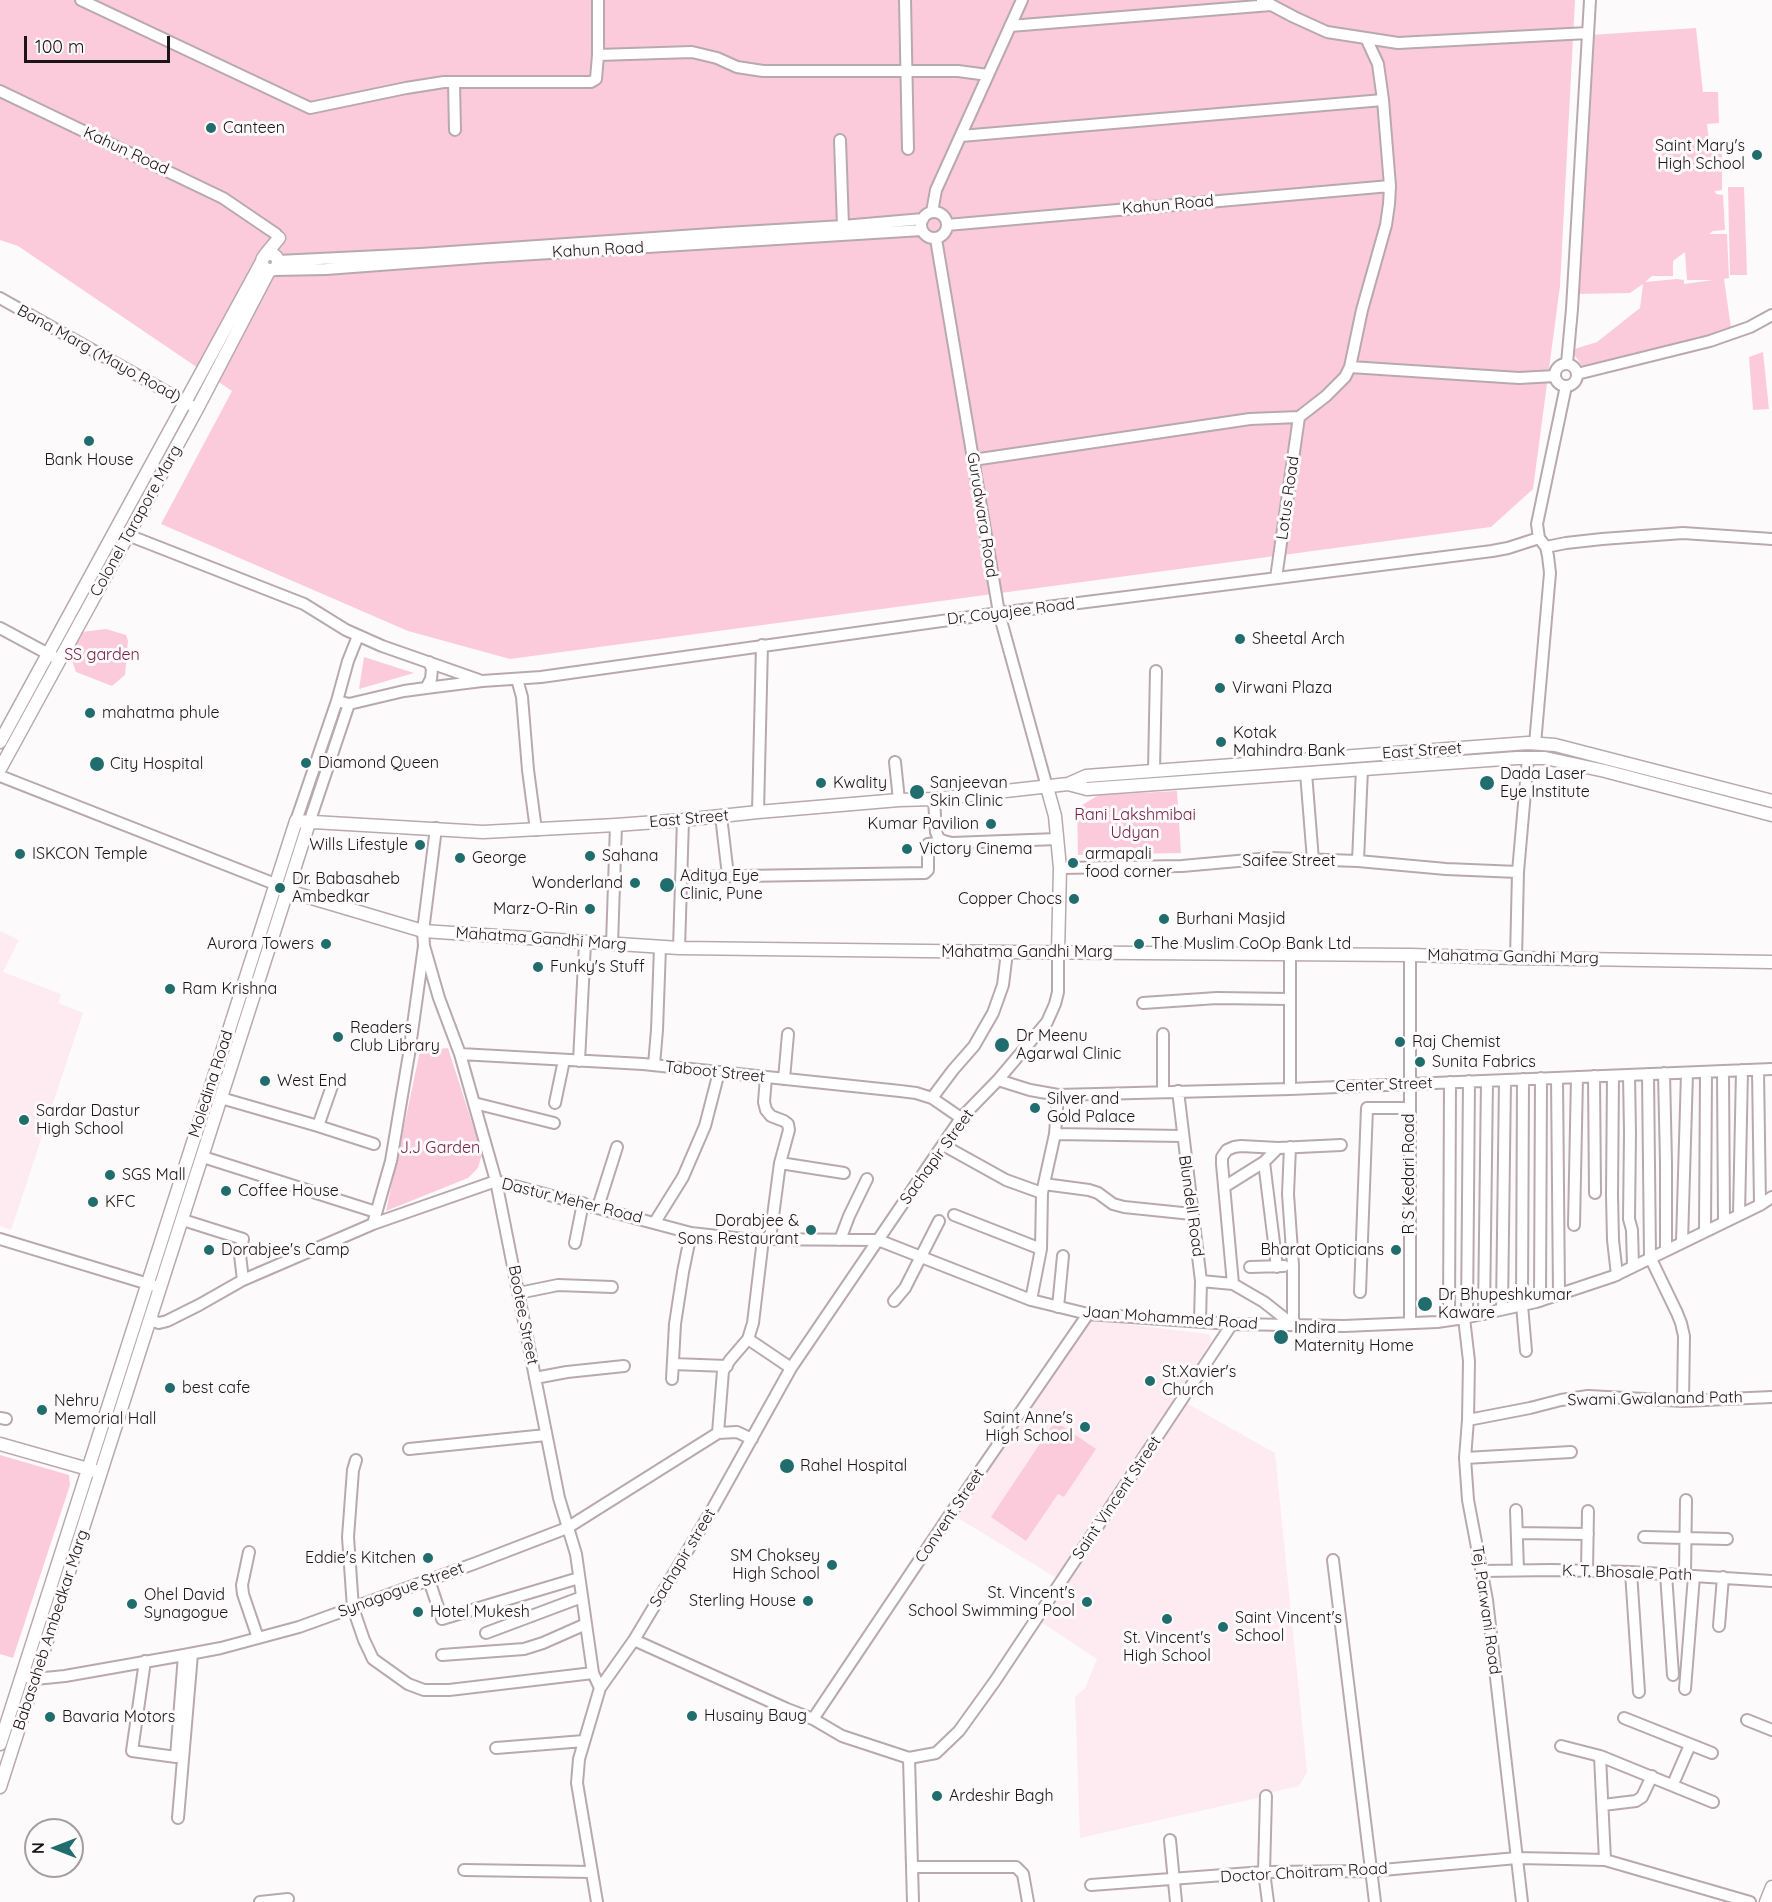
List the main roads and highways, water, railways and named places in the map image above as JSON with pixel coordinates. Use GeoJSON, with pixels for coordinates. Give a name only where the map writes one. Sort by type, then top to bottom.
{"type":"FeatureCollection","features":[{"type":"Feature","properties":{"kind":"main road"},"geometry":{"type":"LineString","coordinates":[[271,263],[279,238]]}},
{"type":"Feature","properties":{"kind":"main road","name":"Colonel Tarapore Marg"},"geometry":{"type":"LineString","coordinates":[[0,742],[186,403],[271,263]]}},
{"type":"Feature","properties":{"kind":"main road","name":"Colonel Tarapore Marg"},"geometry":{"type":"LineString","coordinates":[[0,770],[197,409],[271,263]]}},
{"type":"Feature","properties":{"kind":"main road","name":"East Street"},"geometry":{"type":"LineString","coordinates":[[296,821],[483,832],[536,830],[934,799],[1068,784],[1086,776],[1535,744],[1555,745],[1772,801]]}},
{"type":"Feature","properties":{"kind":"main road","name":"East Street"},"geometry":{"type":"LineString","coordinates":[[1068,784],[1087,789],[1545,758],[1605,771],[1772,815]]}},
{"type":"Feature","properties":{"kind":"main road"},"geometry":{"type":"LineString","coordinates":[[1047,787],[1055,816],[1060,868],[1059,953]]}},
{"type":"Feature","properties":{"kind":"main road","name":"Moledina Road"},"geometry":{"type":"LineString","coordinates":[[94,1474],[148,1284],[296,821]]}},
{"type":"Feature","properties":{"kind":"main road","name":"Moledina Road"},"geometry":{"type":"LineString","coordinates":[[94,1474],[161,1288],[309,823]]}},
{"type":"Feature","properties":{"kind":"main road","name":"Mahatma Gandhi Marg"},"geometry":{"type":"LineString","coordinates":[[288,891],[423,931],[678,948],[1410,955],[1772,962]]}},
{"type":"Feature","properties":{"kind":"main road"},"geometry":{"type":"LineString","coordinates":[[0,1444],[94,1474]]}},
{"type":"Feature","properties":{"kind":"main road"},"geometry":{"type":"LineString","coordinates":[[0,1451],[94,1474]]}},
{"type":"Feature","properties":{"kind":"main road","name":"Babasaheb Ambedkar Marg"},"geometry":{"type":"LineString","coordinates":[[0,1787],[28,1677],[94,1474]]}},
{"type":"Feature","properties":{"kind":"main road","name":"Babasaheb Ambedkar Marg"},"geometry":{"type":"LineString","coordinates":[[0,1744],[28,1677]]}},
{"type":"Feature","properties":{"kind":"main road"},"geometry":{"type":"LineString","coordinates":[[1766,1902],[1772,1887]]}},
{"type":"Feature","properties":{"kind":"place","name":"Canteen"},"geometry":{"type":"Point","coordinates":[211,128]}},
{"type":"Feature","properties":{"kind":"place","name":"Saint Mary's High School"},"geometry":{"type":"Point","coordinates":[1757,155]}},
{"type":"Feature","properties":{"kind":"place","name":"Bank House"},"geometry":{"type":"Point","coordinates":[89,441]}},
{"type":"Feature","properties":{"kind":"place","name":"Sheetal Arch"},"geometry":{"type":"Point","coordinates":[1240,639]}},
{"type":"Feature","properties":{"kind":"place","name":"Virwani Plaza"},"geometry":{"type":"Point","coordinates":[1220,688]}},
{"type":"Feature","properties":{"kind":"place","name":"mahatma phule"},"geometry":{"type":"Point","coordinates":[90,713]}},
{"type":"Feature","properties":{"kind":"place","name":"Kotak Mahindra Bank"},"geometry":{"type":"Point","coordinates":[1221,742]}},
{"type":"Feature","properties":{"kind":"place","name":"Diamond Queen"},"geometry":{"type":"Point","coordinates":[306,763]}},
{"type":"Feature","properties":{"kind":"place","name":"City Hospital"},"geometry":{"type":"Point","coordinates":[97,764]}},
{"type":"Feature","properties":{"kind":"place","name":"Kwality"},"geometry":{"type":"Point","coordinates":[821,783]}},
{"type":"Feature","properties":{"kind":"place","name":"Dada Laser Eye Institute"},"geometry":{"type":"Point","coordinates":[1487,783]}},
{"type":"Feature","properties":{"kind":"place","name":"Sanjeevan Skin Clinic"},"geometry":{"type":"Point","coordinates":[917,792]}},
{"type":"Feature","properties":{"kind":"place","name":"Kumar Pavilion"},"geometry":{"type":"Point","coordinates":[991,824]}},
{"type":"Feature","properties":{"kind":"place","name":"Wills Lifestyle"},"geometry":{"type":"Point","coordinates":[420,845]}},
{"type":"Feature","properties":{"kind":"place","name":"Victory Cinema"},"geometry":{"type":"Point","coordinates":[907,849]}},
{"type":"Feature","properties":{"kind":"place","name":"ISKCON Temple"},"geometry":{"type":"Point","coordinates":[20,854]}},
{"type":"Feature","properties":{"kind":"place","name":"Sahana"},"geometry":{"type":"Point","coordinates":[590,856]}},
{"type":"Feature","properties":{"kind":"place","name":"George"},"geometry":{"type":"Point","coordinates":[460,858]}},
{"type":"Feature","properties":{"kind":"place","name":"armapali food corner"},"geometry":{"type":"Point","coordinates":[1073,863]}},
{"type":"Feature","properties":{"kind":"place","name":"Wonderland"},"geometry":{"type":"Point","coordinates":[635,883]}},
{"type":"Feature","properties":{"kind":"place","name":"Aditya Eye Clinic, Pune"},"geometry":{"type":"Point","coordinates":[667,885]}},
{"type":"Feature","properties":{"kind":"place","name":"Dr. Babasaheb Ambedkar"},"geometry":{"type":"Point","coordinates":[280,888]}},
{"type":"Feature","properties":{"kind":"place","name":"Copper Chocs"},"geometry":{"type":"Point","coordinates":[1074,899]}},
{"type":"Feature","properties":{"kind":"place","name":"Marz-O-Rin"},"geometry":{"type":"Point","coordinates":[590,909]}},
{"type":"Feature","properties":{"kind":"place","name":"Burhani Masjid"},"geometry":{"type":"Point","coordinates":[1164,919]}},
{"type":"Feature","properties":{"kind":"place","name":"Aurora Towers"},"geometry":{"type":"Point","coordinates":[326,944]}},
{"type":"Feature","properties":{"kind":"place","name":"The Muslim CoOp Bank Ltd"},"geometry":{"type":"Point","coordinates":[1139,944]}},
{"type":"Feature","properties":{"kind":"place","name":"Funky's Stuff"},"geometry":{"type":"Point","coordinates":[538,967]}},
{"type":"Feature","properties":{"kind":"place","name":"Ram Krishna"},"geometry":{"type":"Point","coordinates":[170,989]}},
{"type":"Feature","properties":{"kind":"place","name":"Readers Club Library"},"geometry":{"type":"Point","coordinates":[338,1037]}},
{"type":"Feature","properties":{"kind":"place","name":"Raj Chemist"},"geometry":{"type":"Point","coordinates":[1400,1042]}},
{"type":"Feature","properties":{"kind":"place","name":"Dr Meenu Agarwal Clinic"},"geometry":{"type":"Point","coordinates":[1002,1045]}},
{"type":"Feature","properties":{"kind":"place","name":"Sunita Fabrics"},"geometry":{"type":"Point","coordinates":[1420,1062]}},
{"type":"Feature","properties":{"kind":"place","name":"West End"},"geometry":{"type":"Point","coordinates":[265,1081]}},
{"type":"Feature","properties":{"kind":"place","name":"Silver and Gold Palace"},"geometry":{"type":"Point","coordinates":[1035,1108]}},
{"type":"Feature","properties":{"kind":"place","name":"Sardar Dastur High School"},"geometry":{"type":"Point","coordinates":[24,1120]}},
{"type":"Feature","properties":{"kind":"place","name":"SGS Mall"},"geometry":{"type":"Point","coordinates":[110,1175]}},
{"type":"Feature","properties":{"kind":"place","name":"Coffee House"},"geometry":{"type":"Point","coordinates":[226,1191]}},
{"type":"Feature","properties":{"kind":"place","name":"KFC"},"geometry":{"type":"Point","coordinates":[93,1202]}},
{"type":"Feature","properties":{"kind":"place","name":"Dorabjee & Sons Restaurant"},"geometry":{"type":"Point","coordinates":[811,1230]}},
{"type":"Feature","properties":{"kind":"place","name":"Dorabjee's Camp"},"geometry":{"type":"Point","coordinates":[209,1250]}},
{"type":"Feature","properties":{"kind":"place","name":"Bharat Opticians"},"geometry":{"type":"Point","coordinates":[1396,1250]}},
{"type":"Feature","properties":{"kind":"place","name":"Dr Bhupeshkumar Kaware"},"geometry":{"type":"Point","coordinates":[1425,1304]}},
{"type":"Feature","properties":{"kind":"place","name":"Indira Maternity Home"},"geometry":{"type":"Point","coordinates":[1281,1337]}},
{"type":"Feature","properties":{"kind":"place","name":"St.Xavier's Church"},"geometry":{"type":"Point","coordinates":[1150,1381]}},
{"type":"Feature","properties":{"kind":"place","name":"best cafe"},"geometry":{"type":"Point","coordinates":[170,1388]}},
{"type":"Feature","properties":{"kind":"place","name":"Nehru Memorial Hall"},"geometry":{"type":"Point","coordinates":[42,1410]}},
{"type":"Feature","properties":{"kind":"place","name":"Saint Anne's High School"},"geometry":{"type":"Point","coordinates":[1085,1427]}},
{"type":"Feature","properties":{"kind":"place","name":"Rahel Hospital"},"geometry":{"type":"Point","coordinates":[787,1466]}},
{"type":"Feature","properties":{"kind":"place","name":"Eddie's Kitchen"},"geometry":{"type":"Point","coordinates":[428,1558]}},
{"type":"Feature","properties":{"kind":"place","name":"SM Choksey High School"},"geometry":{"type":"Point","coordinates":[832,1565]}},
{"type":"Feature","properties":{"kind":"place","name":"Sterling House"},"geometry":{"type":"Point","coordinates":[808,1601]}},
{"type":"Feature","properties":{"kind":"place","name":"St. Vincent's School Swimming Pool"},"geometry":{"type":"Point","coordinates":[1087,1602]}},
{"type":"Feature","properties":{"kind":"place","name":"Ohel David Synagogue"},"geometry":{"type":"Point","coordinates":[132,1604]}},
{"type":"Feature","properties":{"kind":"place","name":"Hotel Mukesh"},"geometry":{"type":"Point","coordinates":[418,1612]}},
{"type":"Feature","properties":{"kind":"place","name":"St. Vincent's High School"},"geometry":{"type":"Point","coordinates":[1167,1619]}},
{"type":"Feature","properties":{"kind":"place","name":"Saint Vincent's School"},"geometry":{"type":"Point","coordinates":[1223,1627]}},
{"type":"Feature","properties":{"kind":"place","name":"Husainy Baug"},"geometry":{"type":"Point","coordinates":[692,1716]}},
{"type":"Feature","properties":{"kind":"place","name":"Bavaria Motors"},"geometry":{"type":"Point","coordinates":[50,1717]}},
{"type":"Feature","properties":{"kind":"place","name":"Ardeshir Bagh"},"geometry":{"type":"Point","coordinates":[937,1796]}},
{"type":"Feature","properties":{"kind":"park label","name":"SS garden"},"geometry":{"type":"Point","coordinates":[102,655]}},
{"type":"Feature","properties":{"kind":"park label","name":"Rani Lakshmibai Udyan"},"geometry":{"type":"Point","coordinates":[1135,824]}},
{"type":"Feature","properties":{"kind":"park label","name":"J.J Garden"},"geometry":{"type":"Point","coordinates":[440,1148]}}]}
